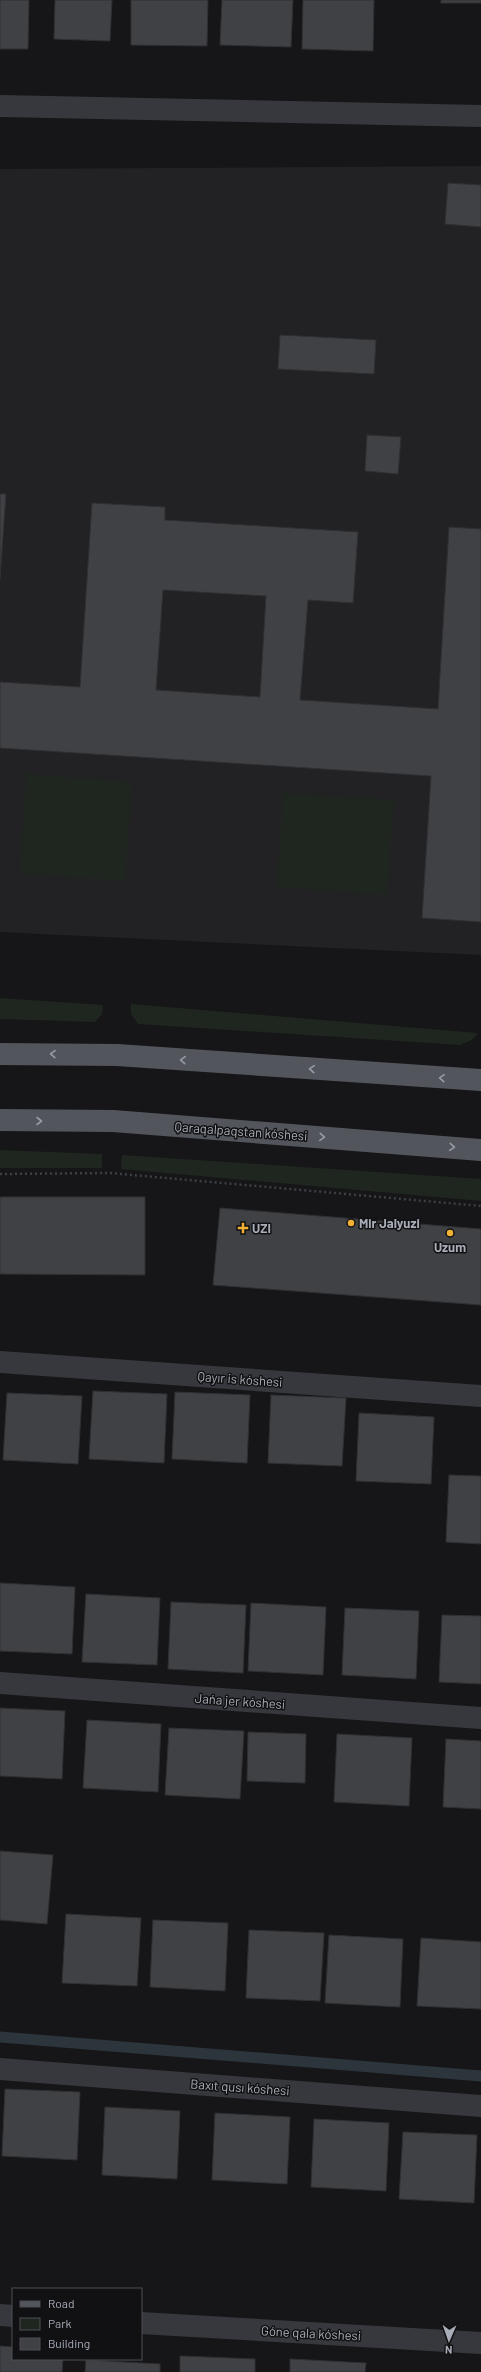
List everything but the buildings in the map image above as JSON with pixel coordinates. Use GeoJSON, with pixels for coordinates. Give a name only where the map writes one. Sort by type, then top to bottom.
{"type":"FeatureCollection","features":[{"type":"Feature","properties":{"kind":"main road"},"geometry":{"type":"LineString","coordinates":[[0,1054],[117,1055],[481,1080]]}},
{"type":"Feature","properties":{"kind":"main road","name":"Qaraqalpaqstan kóshesi"},"geometry":{"type":"LineString","coordinates":[[0,1120],[113,1121],[481,1150]]}},
{"type":"Feature","properties":{"kind":"street"},"geometry":{"type":"LineString","coordinates":[[0,106],[481,116]]}},
{"type":"Feature","properties":{"kind":"street","name":"Qayır is kóshesi"},"geometry":{"type":"LineString","coordinates":[[0,1362],[481,1396]]}},
{"type":"Feature","properties":{"kind":"street","name":"Jańa jer kóshesi"},"geometry":{"type":"LineString","coordinates":[[0,1683],[481,1718]]}},
{"type":"Feature","properties":{"kind":"street","name":"Baxıt qusı kóshesi"},"geometry":{"type":"LineString","coordinates":[[0,2069],[481,2106]]}},
{"type":"Feature","properties":{"kind":"street"},"geometry":{"type":"LineString","coordinates":[[0,2316],[12,2316]]}},
{"type":"Feature","properties":{"kind":"street","name":"Góne qala kóshesi"},"geometry":{"type":"LineString","coordinates":[[142,2323],[481,2342]]}},
{"type":"Feature","properties":{"kind":"path"},"geometry":{"type":"LineString","coordinates":[[0,1174],[110,1173],[481,1206]]}},
{"type":"Feature","properties":{"kind":"shaded area"},"geometry":{"type":"Polygon","coordinates":[[[481,166],[481,955],[0,932],[0,169],[481,166]]]}},
{"type":"Feature","properties":{"kind":"green space"},"geometry":{"type":"Polygon","coordinates":[[[26,774],[132,782],[125,881],[20,873],[26,774]]]}},
{"type":"Feature","properties":{"kind":"green space"},"geometry":{"type":"Polygon","coordinates":[[[283,793],[394,800],[387,895],[277,887],[283,793]]]}},
{"type":"Feature","properties":{"kind":"green space"},"geometry":{"type":"Polygon","coordinates":[[[0,998],[103,1005],[102,1014],[95,1022],[0,1019],[0,998]]]}},
{"type":"Feature","properties":{"kind":"green space"},"geometry":{"type":"Polygon","coordinates":[[[131,1004],[478,1033],[472,1040],[460,1045],[138,1024],[131,1014],[131,1004]]]}},
{"type":"Feature","properties":{"kind":"green space"},"geometry":{"type":"Polygon","coordinates":[[[0,1150],[102,1154],[102,1168],[0,1168],[0,1150]]]}},
{"type":"Feature","properties":{"kind":"green space"},"geometry":{"type":"Polygon","coordinates":[[[122,1155],[481,1179],[481,1201],[121,1169],[122,1155]]]}},
{"type":"Feature","properties":{"kind":"waterway"},"geometry":{"type":"LineString","coordinates":[[0,2037],[481,2076]]}},
{"type":"Feature","properties":{"kind":"place","name":"Mir Jalyuzi"},"geometry":{"type":"Point","coordinates":[351,1223]}},
{"type":"Feature","properties":{"kind":"place","name":"UZI"},"geometry":{"type":"Point","coordinates":[243,1228]}},
{"type":"Feature","properties":{"kind":"place","name":"Uzum"},"geometry":{"type":"Point","coordinates":[450,1233]}}]}
